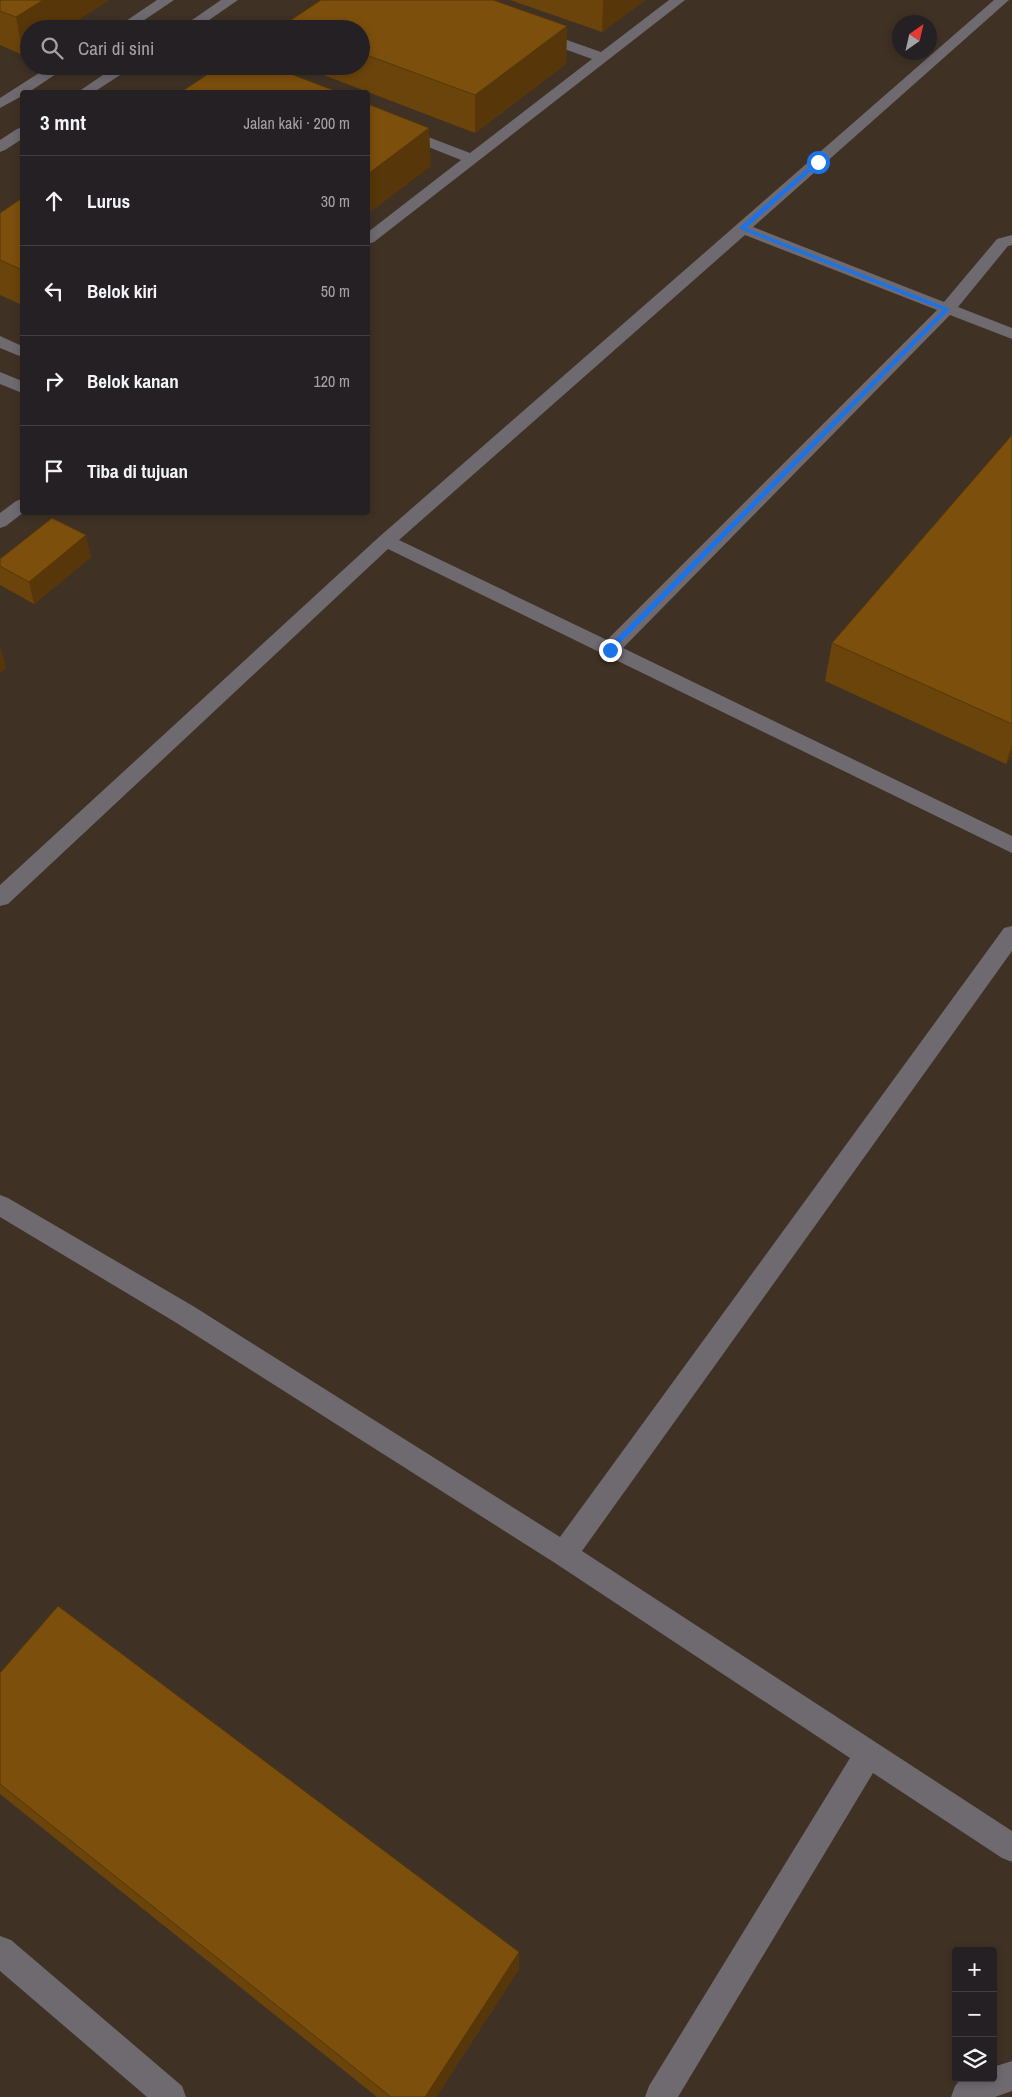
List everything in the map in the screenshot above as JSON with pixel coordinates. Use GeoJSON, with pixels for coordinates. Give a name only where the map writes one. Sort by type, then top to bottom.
{"type":"FeatureCollection","features":[{"type":"Feature","properties":{"kind":"lane"},"geometry":{"type":"LineString","coordinates":[[135,20],[167,0]]}},
{"type":"Feature","properties":{"kind":"lane"},"geometry":{"type":"LineString","coordinates":[[200,20],[231,0]]}},
{"type":"Feature","properties":{"kind":"lane"},"geometry":{"type":"LineString","coordinates":[[370,237],[678,0]]}},
{"type":"Feature","properties":{"kind":"lane"},"geometry":{"type":"LineString","coordinates":[[0,898],[386,541],[1002,0]]}},
{"type":"Feature","properties":{"kind":"lane"},"geometry":{"type":"LineString","coordinates":[[522,29],[603,58]]}},
{"type":"Feature","properties":{"kind":"lane"},"geometry":{"type":"LineString","coordinates":[[35,90],[51,75]]}},
{"type":"Feature","properties":{"kind":"lane"},"geometry":{"type":"LineString","coordinates":[[88,90],[112,75]]}},
{"type":"Feature","properties":{"kind":"lane"},"geometry":{"type":"LineString","coordinates":[[9,114],[20,104]]}},
{"type":"Feature","properties":{"kind":"lane"},"geometry":{"type":"LineString","coordinates":[[370,119],[472,159]]}},
{"type":"Feature","properties":{"kind":"lane"},"geometry":{"type":"LineString","coordinates":[[0,147],[20,133]]}},
{"type":"Feature","properties":{"kind":"lane"},"geometry":{"type":"LineString","coordinates":[[742,228],[1012,334]]}},
{"type":"Feature","properties":{"kind":"lane"},"geometry":{"type":"LineString","coordinates":[[610,650],[947,309],[1003,242],[1012,240]]}},
{"type":"Feature","properties":{"kind":"lane"},"geometry":{"type":"LineString","coordinates":[[0,341],[20,351]]}},
{"type":"Feature","properties":{"kind":"lane"},"geometry":{"type":"LineString","coordinates":[[0,377],[20,387]]}},
{"type":"Feature","properties":{"kind":"lane"},"geometry":{"type":"LineString","coordinates":[[0,522],[20,506]]}},
{"type":"Feature","properties":{"kind":"lane"},"geometry":{"type":"LineString","coordinates":[[386,541],[1012,845]]}},
{"type":"Feature","properties":{"kind":"lane"},"geometry":{"type":"LineString","coordinates":[[564,1554],[1012,934]]}},
{"type":"Feature","properties":{"kind":"lane"},"geometry":{"type":"LineString","coordinates":[[0,1205],[184,1314],[564,1554],[1012,1848]]}},
{"type":"Feature","properties":{"kind":"lane"},"geometry":{"type":"LineString","coordinates":[[660,2097],[869,1754]]}},
{"type":"Feature","properties":{"kind":"lane"},"geometry":{"type":"LineString","coordinates":[[0,1951],[171,2097]]}},
{"type":"Feature","properties":{"kind":"lane"},"geometry":{"type":"LineString","coordinates":[[966,2097],[973,2089],[1012,2076]]}},
{"type":"Feature","properties":{"kind":"shaded area"},"geometry":{"type":"Polygon","coordinates":[[[0,0],[1012,0],[1012,2097],[0,2097],[0,0]]]}},
{"type":"Feature","properties":{"kind":"building"},"geometry":{"type":"Polygon","coordinates":[[[0,0],[43,0],[16,17],[0,11],[0,0]]]}},
{"type":"Feature","properties":{"kind":"building"},"geometry":{"type":"Polygon","coordinates":[[[321,0],[493,0],[567,26],[475,95],[370,56],[370,20],[291,20],[321,0]]]}},
{"type":"Feature","properties":{"kind":"building"},"geometry":{"type":"Polygon","coordinates":[[[206,75],[294,75],[333,90],[184,90],[206,75]]]}},
{"type":"Feature","properties":{"kind":"building"},"geometry":{"type":"Polygon","coordinates":[[[370,105],[429,128],[370,172],[370,105]]]}},
{"type":"Feature","properties":{"kind":"building"},"geometry":{"type":"Polygon","coordinates":[[[20,199],[20,269],[0,260],[0,213],[20,199]]]}},
{"type":"Feature","properties":{"kind":"building"},"geometry":{"type":"Polygon","coordinates":[[[1012,435],[1012,724],[832,643],[1012,435]]]}},
{"type":"Feature","properties":{"kind":"building"},"geometry":{"type":"Polygon","coordinates":[[[52,518],[86,535],[29,582],[0,566],[0,559],[52,518]]]}},
{"type":"Feature","properties":{"kind":"building"},"geometry":{"type":"Polygon","coordinates":[[[58,1606],[519,1952],[425,2097],[391,2097],[0,1784],[0,1673],[58,1606]]]}},
{"type":"Feature","properties":{"kind":"route"},"geometry":{"type":"LineString","coordinates":[[610,650],[947,309],[742,228],[818,162]]}}]}
